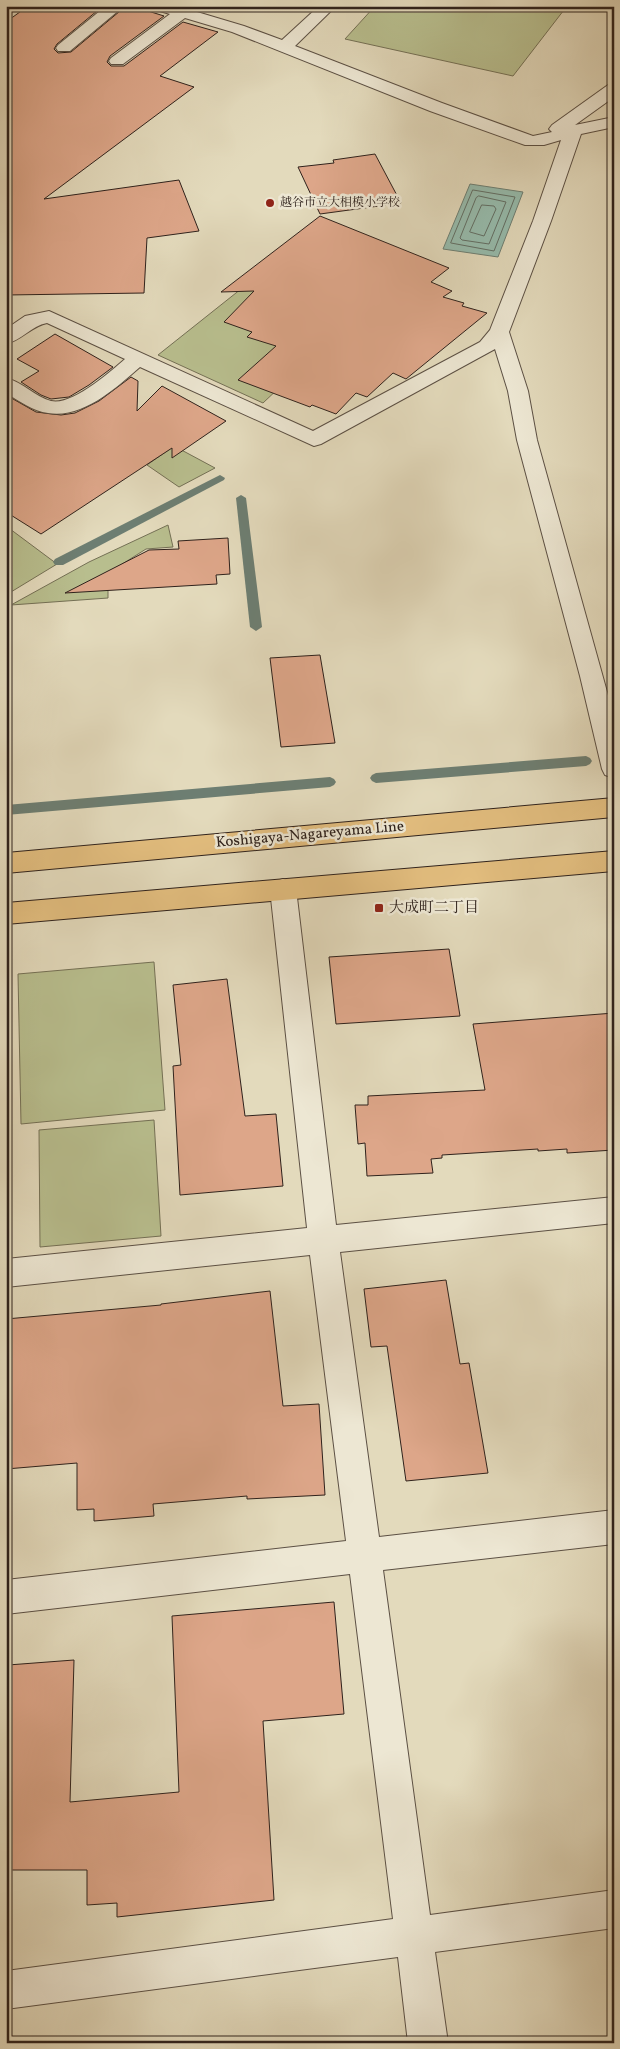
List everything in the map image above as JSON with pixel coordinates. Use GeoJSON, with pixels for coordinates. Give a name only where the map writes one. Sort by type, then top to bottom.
{"type":"FeatureCollection","features":[{"type":"Feature","properties":{"kind":"main road","name":"Koshigaya-Nagareyama Line"},"geometry":{"type":"LineString","coordinates":[[6,863],[614,807]]}},
{"type":"Feature","properties":{"kind":"main road"},"geometry":{"type":"LineString","coordinates":[[6,914],[614,861]]}},
{"type":"Feature","properties":{"kind":"street"},"geometry":{"type":"LineString","coordinates":[[64,48],[116,6]]}},
{"type":"Feature","properties":{"kind":"street"},"geometry":{"type":"LineString","coordinates":[[160,6],[238,29],[490,128],[532,141],[544,140],[614,122]]}},
{"type":"Feature","properties":{"kind":"street"},"geometry":{"type":"LineString","coordinates":[[284,47],[328,6]]}},
{"type":"Feature","properties":{"kind":"street"},"geometry":{"type":"LineString","coordinates":[[117,61],[182,13]]}},
{"type":"Feature","properties":{"kind":"street"},"geometry":{"type":"LineString","coordinates":[[544,140],[614,89]]}},
{"type":"Feature","properties":{"kind":"street"},"geometry":{"type":"LineString","coordinates":[[6,338],[32,320],[49,317],[314,439],[487,346],[499,332],[542,221],[573,131]]}},
{"type":"Feature","properties":{"kind":"street"},"geometry":{"type":"LineString","coordinates":[[499,332],[518,391],[527,440],[592,676],[614,769]]}},
{"type":"Feature","properties":{"kind":"street"},"geometry":{"type":"LineString","coordinates":[[6,384],[49,408],[77,404],[138,358]]}},
{"type":"Feature","properties":{"kind":"street"},"geometry":{"type":"LineString","coordinates":[[283,890],[323,1240],[428,2043]]}},
{"type":"Feature","properties":{"kind":"street"},"geometry":{"type":"LineString","coordinates":[[6,1273],[614,1210]]}},
{"type":"Feature","properties":{"kind":"street"},"geometry":{"type":"LineString","coordinates":[[6,1597],[614,1527]]}},
{"type":"Feature","properties":{"kind":"street"},"geometry":{"type":"LineString","coordinates":[[6,1990],[614,1909]]}},
{"type":"Feature","properties":{"kind":"shaded area"},"geometry":{"type":"Polygon","coordinates":[[[375,6],[567,6],[513,76],[345,39],[375,6]]]}},
{"type":"Feature","properties":{"kind":"shaded area"},"geometry":{"type":"Polygon","coordinates":[[[246,285],[311,314],[319,350],[263,403],[158,355],[246,285]]]}},
{"type":"Feature","properties":{"kind":"shaded area"},"geometry":{"type":"Polygon","coordinates":[[[174,446],[215,468],[179,487],[147,465],[174,446]]]}},
{"type":"Feature","properties":{"kind":"shaded area"},"geometry":{"type":"Polygon","coordinates":[[[168,525],[173,547],[146,549],[108,573],[108,598],[11,605],[89,562],[168,525]]]}},
{"type":"Feature","properties":{"kind":"shaded area"},"geometry":{"type":"Polygon","coordinates":[[[6,526],[57,564],[6,595],[6,526]]]}},
{"type":"Feature","properties":{"kind":"shaded area"},"geometry":{"type":"Polygon","coordinates":[[[154,962],[165,1110],[21,1124],[18,974],[154,962]]]}},
{"type":"Feature","properties":{"kind":"shaded area"},"geometry":{"type":"Polygon","coordinates":[[[154,1120],[161,1236],[40,1247],[39,1130],[154,1120]]]}},
{"type":"Feature","properties":{"kind":"water"},"geometry":{"type":"Polygon","coordinates":[[[470,184],[523,192],[498,257],[443,249],[470,184]]]}},
{"type":"Feature","properties":{"kind":"building"},"geometry":{"type":"Polygon","coordinates":[[[33,6],[103,6],[57,44],[54,49],[58,53],[71,52],[126,6],[132,6],[164,16],[110,56],[107,62],[111,66],[124,66],[183,22],[218,32],[160,76],[194,87],[44,199],[179,180],[199,231],[147,238],[144,293],[6,295],[6,22],[24,9],[27,10],[33,6]]]}},
{"type":"Feature","properties":{"kind":"building"},"geometry":{"type":"Polygon","coordinates":[[[375,154],[401,203],[320,214],[298,167],[334,163],[333,160],[375,154]]]}},
{"type":"Feature","properties":{"kind":"building"},"geometry":{"type":"Polygon","coordinates":[[[320,216],[449,268],[431,282],[452,291],[443,297],[464,303],[462,306],[487,313],[406,379],[393,373],[367,397],[356,393],[336,414],[312,405],[310,407],[238,380],[276,346],[247,337],[252,332],[224,322],[254,291],[221,292],[320,216]]]}},
{"type":"Feature","properties":{"kind":"building"},"geometry":{"type":"Polygon","coordinates":[[[55,334],[113,367],[69,397],[51,399],[41,395],[21,382],[39,371],[17,359],[55,334]]]}},
{"type":"Feature","properties":{"kind":"building"},"geometry":{"type":"Polygon","coordinates":[[[131,377],[138,381],[137,411],[162,386],[226,421],[172,458],[172,448],[41,534],[6,512],[6,395],[36,412],[61,415],[75,413],[99,401],[131,377]]]}},
{"type":"Feature","properties":{"kind":"building"},"geometry":{"type":"Polygon","coordinates":[[[228,538],[230,574],[216,575],[217,584],[65,593],[149,550],[179,549],[178,541],[228,538]]]}},
{"type":"Feature","properties":{"kind":"building"},"geometry":{"type":"Polygon","coordinates":[[[320,655],[335,743],[281,747],[270,658],[320,655]]]}},
{"type":"Feature","properties":{"kind":"building"},"geometry":{"type":"Polygon","coordinates":[[[449,949],[460,1016],[336,1024],[329,957],[449,949]]]}},
{"type":"Feature","properties":{"kind":"building"},"geometry":{"type":"Polygon","coordinates":[[[227,979],[245,1116],[276,1114],[283,1186],[180,1195],[173,1066],[181,1065],[173,985],[227,979]]]}},
{"type":"Feature","properties":{"kind":"building"},"geometry":{"type":"Polygon","coordinates":[[[614,1013],[614,1150],[567,1153],[567,1149],[538,1151],[538,1149],[442,1155],[442,1158],[431,1159],[433,1173],[367,1176],[365,1143],[358,1144],[355,1105],[368,1105],[368,1096],[485,1090],[473,1024],[614,1013]]]}},
{"type":"Feature","properties":{"kind":"building"},"geometry":{"type":"Polygon","coordinates":[[[446,1280],[460,1364],[469,1363],[488,1473],[406,1481],[387,1346],[371,1347],[364,1289],[446,1280]]]}},
{"type":"Feature","properties":{"kind":"building"},"geometry":{"type":"Polygon","coordinates":[[[270,1291],[283,1406],[319,1404],[325,1495],[247,1499],[247,1496],[153,1504],[154,1516],[94,1521],[94,1509],[77,1510],[77,1463],[6,1469],[6,1319],[161,1305],[270,1291]]]}},
{"type":"Feature","properties":{"kind":"building"},"geometry":{"type":"Polygon","coordinates":[[[334,1602],[344,1714],[263,1721],[274,1900],[117,1917],[117,1903],[87,1905],[87,1870],[6,1870],[8,1665],[74,1660],[70,1802],[179,1792],[172,1616],[334,1602]]]}},
{"type":"Feature","properties":{"kind":"waterway"},"geometry":{"type":"LineString","coordinates":[[59,562],[220,478]]}},
{"type":"Feature","properties":{"kind":"waterway"},"geometry":{"type":"LineString","coordinates":[[241,498],[256,627]]}},
{"type":"Feature","properties":{"kind":"waterway"},"geometry":{"type":"LineString","coordinates":[[376,778],[586,761]]}},
{"type":"Feature","properties":{"kind":"waterway"},"geometry":{"type":"LineString","coordinates":[[6,810],[330,782]]}},
{"type":"Feature","properties":{"kind":"place","name":"越谷市立大相模小学校"},"geometry":{"type":"Point","coordinates":[270,203]}},
{"type":"Feature","properties":{"kind":"place","name":"大成町二丁目"},"geometry":{"type":"Point","coordinates":[379,908]}}]}
